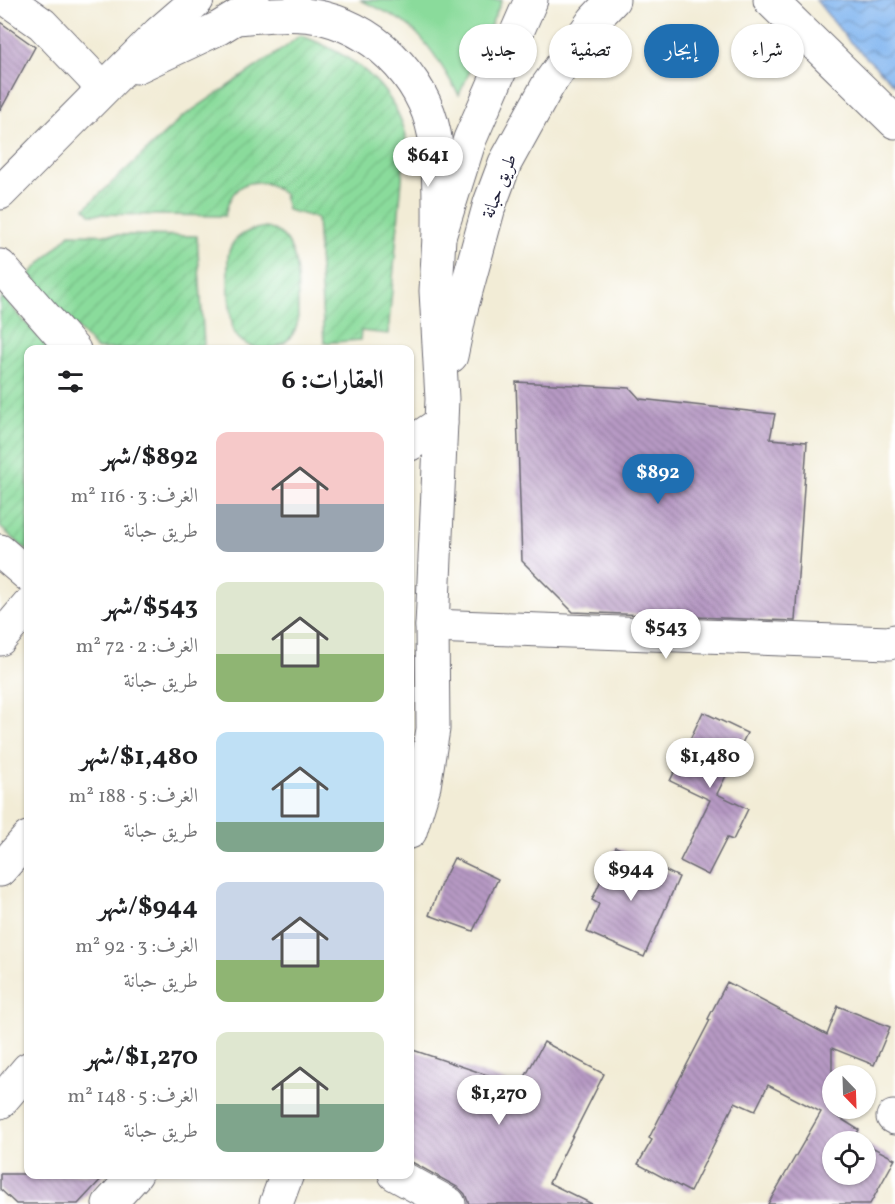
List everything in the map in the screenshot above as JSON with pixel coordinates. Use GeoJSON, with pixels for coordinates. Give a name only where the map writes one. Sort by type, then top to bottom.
{"type":"FeatureCollection","features":[{"type":"Feature","properties":{"kind":"main road"},"geometry":{"type":"LineString","coordinates":[[8,0],[42,24],[108,84]]}},
{"type":"Feature","properties":{"kind":"main road"},"geometry":{"type":"LineString","coordinates":[[0,193],[159,33],[197,0]]}},
{"type":"Feature","properties":{"kind":"main road"},"geometry":{"type":"LineString","coordinates":[[108,84],[236,18],[266,0]]}},
{"type":"Feature","properties":{"kind":"main road","name":"طريق حبانة"},"geometry":{"type":"LineString","coordinates":[[414,819],[424,786],[433,729],[432,626],[442,411],[436,291],[439,237],[470,139],[531,0]]}},
{"type":"Feature","properties":{"kind":"main road","name":"طريق حبانة"},"geometry":{"type":"LineString","coordinates":[[442,411],[460,313],[490,203],[505,163],[548,85],[594,20],[613,0]]}},
{"type":"Feature","properties":{"kind":"main road"},"geometry":{"type":"LineString","coordinates":[[770,0],[895,122]]}},
{"type":"Feature","properties":{"kind":"main road"},"geometry":{"type":"LineString","coordinates":[[236,18],[288,14],[323,18],[357,31],[386,51],[410,77],[428,109],[436,143],[439,237]]}},
{"type":"Feature","properties":{"kind":"main road"},"geometry":{"type":"LineString","coordinates":[[0,266],[70,345]]}},
{"type":"Feature","properties":{"kind":"main road"},"geometry":{"type":"LineString","coordinates":[[414,440],[442,411]]}},
{"type":"Feature","properties":{"kind":"main road"},"geometry":{"type":"LineString","coordinates":[[0,552],[24,572]]}},
{"type":"Feature","properties":{"kind":"main road"},"geometry":{"type":"LineString","coordinates":[[0,639],[24,611]]}},
{"type":"Feature","properties":{"kind":"main road"},"geometry":{"type":"LineString","coordinates":[[432,626],[889,643],[895,641]]}},
{"type":"Feature","properties":{"kind":"main road"},"geometry":{"type":"LineString","coordinates":[[0,870],[24,843]]}},
{"type":"Feature","properties":{"kind":"main road"},"geometry":{"type":"LineString","coordinates":[[0,1102],[24,1074]]}},
{"type":"Feature","properties":{"kind":"main road"},"geometry":{"type":"LineString","coordinates":[[109,1204],[132,1179]]}},
{"type":"Feature","properties":{"kind":"main road"},"geometry":{"type":"LineString","coordinates":[[276,1204],[284,1179]]}},
{"type":"Feature","properties":{"kind":"main road"},"geometry":{"type":"LineString","coordinates":[[404,1179],[449,1204]]}},
{"type":"Feature","properties":{"kind":"green space"},"geometry":{"type":"Polygon","coordinates":[[[360,0],[502,0],[491,24],[459,24],[459,78],[467,78],[459,95],[437,59],[418,34],[386,12],[360,0]]]}},
{"type":"Feature","properties":{"kind":"green space"},"geometry":{"type":"Polygon","coordinates":[[[300,35],[336,51],[366,72],[390,99],[406,135],[388,334],[361,331],[360,340],[324,343],[317,218],[287,210],[284,194],[268,184],[250,183],[238,189],[230,200],[225,216],[90,214],[85,208],[181,118],[300,35]]]}},
{"type":"Feature","properties":{"kind":"green space"},"geometry":{"type":"Polygon","coordinates":[[[266,227],[279,233],[292,249],[295,260],[298,319],[295,330],[289,338],[279,345],[248,345],[235,334],[233,329],[228,280],[229,251],[231,245],[239,237],[255,229],[266,227]]]}},
{"type":"Feature","properties":{"kind":"green space"},"geometry":{"type":"Polygon","coordinates":[[[70,234],[197,236],[204,345],[92,345],[30,274],[70,234]]]}},
{"type":"Feature","properties":{"kind":"green space"},"geometry":{"type":"Polygon","coordinates":[[[3,297],[45,345],[24,345],[24,548],[0,527],[0,300],[3,297]]]}},
{"type":"Feature","properties":{"kind":"water"},"geometry":{"type":"Polygon","coordinates":[[[816,0],[895,0],[895,85],[849,41],[816,0]]]}},
{"type":"Feature","properties":{"kind":"building"},"geometry":{"type":"Polygon","coordinates":[[[0,22],[35,47],[0,111],[0,22]]]}},
{"type":"Feature","properties":{"kind":"building"},"geometry":{"type":"Polygon","coordinates":[[[516,382],[630,388],[640,399],[775,414],[770,439],[807,442],[795,621],[573,612],[522,561],[516,382]]]}},
{"type":"Feature","properties":{"kind":"building"},"geometry":{"type":"Polygon","coordinates":[[[703,712],[747,733],[717,794],[748,809],[733,840],[727,838],[708,875],[680,861],[710,800],[670,781],[703,712]]]}},
{"type":"Feature","properties":{"kind":"building"},"geometry":{"type":"Polygon","coordinates":[[[616,847],[679,877],[644,957],[587,932],[599,904],[592,900],[616,847]]]}},
{"type":"Feature","properties":{"kind":"building"},"geometry":{"type":"Polygon","coordinates":[[[454,858],[498,879],[473,931],[429,915],[454,858]]]}},
{"type":"Feature","properties":{"kind":"building"},"geometry":{"type":"Polygon","coordinates":[[[727,982],[827,1035],[838,1006],[890,1027],[874,1065],[832,1048],[832,1065],[822,1065],[822,1119],[842,1119],[859,1130],[822,1131],[822,1185],[876,1185],[876,1149],[895,1159],[870,1204],[768,1204],[821,1112],[768,1085],[755,1111],[735,1102],[690,1192],[638,1164],[710,1020],[708,1019],[727,982]]]}},
{"type":"Feature","properties":{"kind":"building"},"geometry":{"type":"Polygon","coordinates":[[[544,1042],[604,1074],[549,1183],[592,1204],[469,1204],[465,1194],[459,1188],[414,1163],[414,1050],[505,1081],[519,1088],[544,1042]]]}},
{"type":"Feature","properties":{"kind":"building"},"geometry":{"type":"Polygon","coordinates":[[[0,1174],[24,1174],[24,1179],[101,1179],[78,1204],[16,1204],[0,1189],[0,1174]]]}}]}
